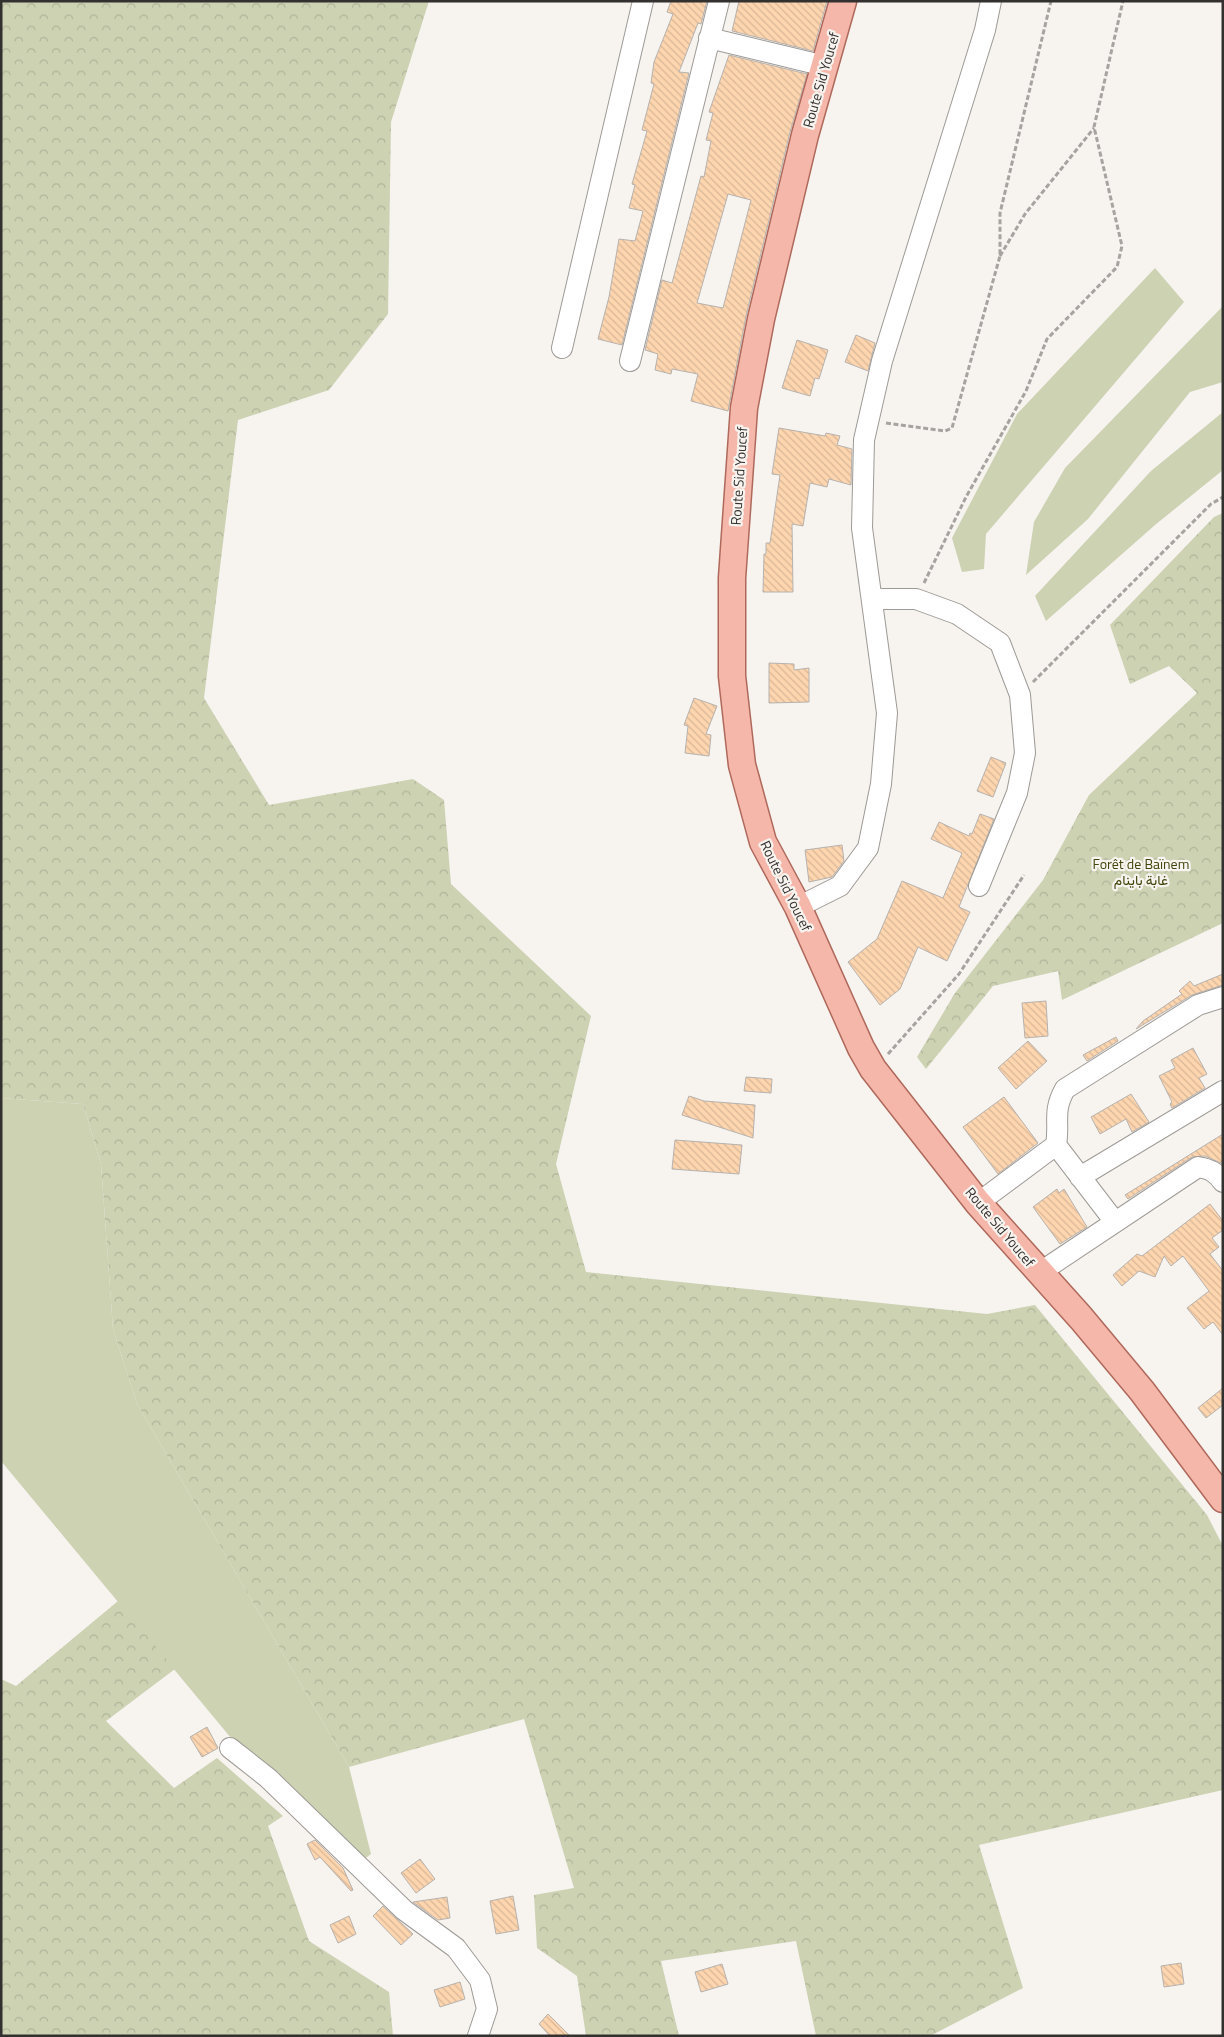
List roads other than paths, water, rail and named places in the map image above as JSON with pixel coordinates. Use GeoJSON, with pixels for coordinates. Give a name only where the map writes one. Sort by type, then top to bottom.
{"type":"FeatureCollection","features":[{"type":"Feature","properties":{"kind":"main road","name":"Route Sid Youcef"},"geometry":{"type":"LineString","coordinates":[[843,1],[805,135],[761,319],[744,408],[732,578],[732,676],[742,765],[763,842],[798,908],[861,1048],[873,1069],[978,1203],[1081,1318],[1142,1391],[1223,1499]]}},
{"type":"Feature","properties":{"kind":"street"},"geometry":{"type":"LineString","coordinates":[[562,348],[643,1]]}},
{"type":"Feature","properties":{"kind":"street"},"geometry":{"type":"LineString","coordinates":[[630,361],[719,1]]}},
{"type":"Feature","properties":{"kind":"street"},"geometry":{"type":"LineString","coordinates":[[798,908],[840,886],[868,848],[881,784],[887,713],[862,528],[864,440],[882,360],[985,30],[991,1]]}},
{"type":"Feature","properties":{"kind":"street"},"geometry":{"type":"LineString","coordinates":[[709,38],[825,66]]}},
{"type":"Feature","properties":{"kind":"street"},"geometry":{"type":"LineString","coordinates":[[872,599],[916,599],[957,614],[1000,643],[1020,695],[1025,753],[1017,792],[979,886]]}},
{"type":"Feature","properties":{"kind":"street"},"geometry":{"type":"LineString","coordinates":[[978,1203],[1056,1145],[1058,1135],[1056,1118],[1059,1100],[1065,1089],[1198,1005],[1223,997]]}},
{"type":"Feature","properties":{"kind":"street"},"geometry":{"type":"LineString","coordinates":[[1080,1177],[1223,1092]]}},
{"type":"Feature","properties":{"kind":"street"},"geometry":{"type":"LineString","coordinates":[[1056,1145],[1115,1222]]}},
{"type":"Feature","properties":{"kind":"street"},"geometry":{"type":"LineString","coordinates":[[1039,1273],[1198,1167],[1208,1168],[1217,1173],[1223,1182]]}},
{"type":"Feature","properties":{"kind":"street"},"geometry":{"type":"LineString","coordinates":[[230,1748],[268,1778],[404,1910],[456,1948],[480,1980],[487,2009],[478,2036]]}},
{"type":"Feature","properties":{"kind":"park label","name":"Forêt de Baïnem غابة باينام"},"geometry":{"type":"Point","coordinates":[1141,872]}}]}
